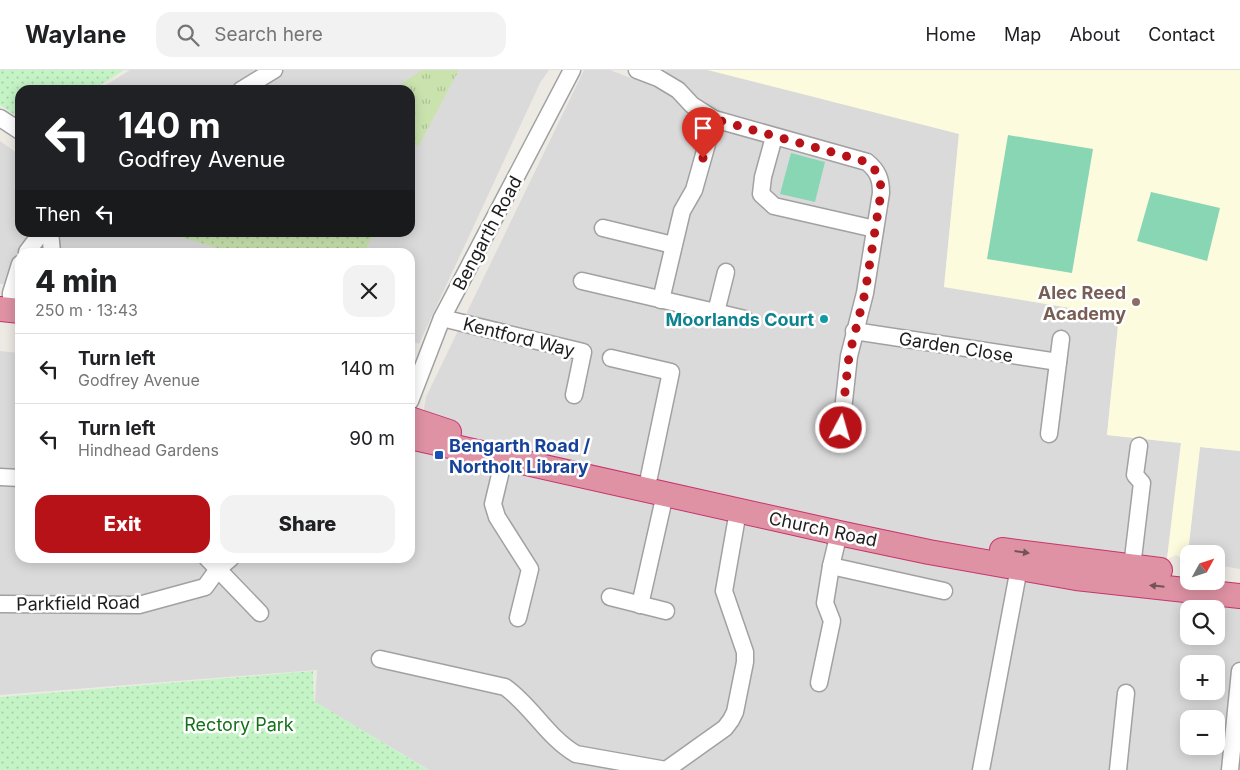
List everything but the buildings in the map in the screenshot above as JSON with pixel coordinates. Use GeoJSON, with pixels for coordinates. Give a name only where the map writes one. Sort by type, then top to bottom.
{"type":"FeatureCollection","features":[{"type":"Feature","properties":{"kind":"highway","name":"Church Road"},"geometry":{"type":"LineString","coordinates":[[415,420],[467,436],[932,538],[988,548],[1180,573]]}},
{"type":"Feature","properties":{"kind":"highway","name":"Church Road"},"geometry":{"type":"LineString","coordinates":[[415,438],[839,533],[1019,568],[1076,578],[1240,596]]}},
{"type":"Feature","properties":{"kind":"highway"},"geometry":{"type":"LineString","coordinates":[[1225,579],[1240,581]]}},
{"type":"Feature","properties":{"kind":"street"},"geometry":{"type":"LineString","coordinates":[[249,85],[274,70]]}},
{"type":"Feature","properties":{"kind":"street","name":"Bengarth Road"},"geometry":{"type":"LineString","coordinates":[[415,388],[442,318],[572,70]]}},
{"type":"Feature","properties":{"kind":"street"},"geometry":{"type":"LineString","coordinates":[[637,70],[658,78],[678,90],[692,105],[714,119],[867,162],[876,169],[881,180],[881,193],[865,293],[849,356],[850,411],[841,428]]}},
{"type":"Feature","properties":{"kind":"street"},"geometry":{"type":"LineString","coordinates":[[0,118],[15,128]]}},
{"type":"Feature","properties":{"kind":"street"},"geometry":{"type":"LineString","coordinates":[[662,300],[682,211],[694,190],[714,119]]}},
{"type":"Feature","properties":{"kind":"street"},"geometry":{"type":"LineString","coordinates":[[774,137],[763,177],[761,194],[774,206],[875,229]]}},
{"type":"Feature","properties":{"kind":"street"},"geometry":{"type":"LineString","coordinates":[[603,228],[674,245]]}},
{"type":"Feature","properties":{"kind":"street"},"geometry":{"type":"LineString","coordinates":[[30,248],[38,237]]}},
{"type":"Feature","properties":{"kind":"street"},"geometry":{"type":"LineString","coordinates":[[716,312],[726,272]]}},
{"type":"Feature","properties":{"kind":"street"},"geometry":{"type":"LineString","coordinates":[[582,281],[745,319]]}},
{"type":"Feature","properties":{"kind":"street"},"geometry":{"type":"LineString","coordinates":[[10,307],[15,286]]}},
{"type":"Feature","properties":{"kind":"street","name":"Kentford Way"},"geometry":{"type":"LineString","coordinates":[[442,318],[583,352],[574,395]]}},
{"type":"Feature","properties":{"kind":"street","name":"Garden Close"},"geometry":{"type":"LineString","coordinates":[[854,331],[1058,362]]}},
{"type":"Feature","properties":{"kind":"street"},"geometry":{"type":"LineString","coordinates":[[1049,434],[1061,339]]}},
{"type":"Feature","properties":{"kind":"street"},"geometry":{"type":"LineString","coordinates":[[611,358],[672,372],[648,477]]}},
{"type":"Feature","properties":{"kind":"street"},"geometry":{"type":"LineString","coordinates":[[1132,567],[1142,483],[1135,475],[1139,446]]}},
{"type":"Feature","properties":{"kind":"street"},"geometry":{"type":"LineString","coordinates":[[504,458],[493,504],[497,517],[530,568],[518,618]]}},
{"type":"Feature","properties":{"kind":"street"},"geometry":{"type":"LineString","coordinates":[[0,477],[15,478]]}},
{"type":"Feature","properties":{"kind":"street"},"geometry":{"type":"LineString","coordinates":[[640,604],[665,494]]}},
{"type":"Feature","properties":{"kind":"street"},"geometry":{"type":"LineString","coordinates":[[380,659],[505,687],[517,695],[554,738],[565,748],[576,754],[666,770],[725,728],[735,712],[746,662],[745,652],[724,591],[738,510]]}},
{"type":"Feature","properties":{"kind":"street"},"geometry":{"type":"LineString","coordinates":[[819,683],[832,620],[825,603],[839,533]]}},
{"type":"Feature","properties":{"kind":"street"},"geometry":{"type":"LineString","coordinates":[[213,563],[260,613]]}},
{"type":"Feature","properties":{"kind":"street","name":"Parkfield Road"},"geometry":{"type":"LineString","coordinates":[[0,604],[139,605],[205,587],[213,563]]}},
{"type":"Feature","properties":{"kind":"street"},"geometry":{"type":"LineString","coordinates":[[831,566],[944,591]]}},
{"type":"Feature","properties":{"kind":"street"},"geometry":{"type":"LineString","coordinates":[[981,770],[1019,568]]}},
{"type":"Feature","properties":{"kind":"street"},"geometry":{"type":"LineString","coordinates":[[610,597],[666,611]]}},
{"type":"Feature","properties":{"kind":"street"},"geometry":{"type":"LineString","coordinates":[[1230,770],[1240,671]]}},
{"type":"Feature","properties":{"kind":"street"},"geometry":{"type":"LineString","coordinates":[[1118,770],[1126,693]]}},
{"type":"Feature","properties":{"kind":"shaded area"},"geometry":{"type":"Polygon","coordinates":[[[130,70],[549,70],[540,83],[419,344],[415,342],[415,248],[15,248],[15,284],[0,284],[0,141],[15,152],[15,237],[415,237],[415,85],[106,85],[130,70]]]}},
{"type":"Feature","properties":{"kind":"shaded area"},"geometry":{"type":"Polygon","coordinates":[[[584,70],[610,70],[659,89],[666,70],[708,70],[959,133],[944,287],[1119,316],[1107,435],[1181,443],[1167,559],[1148,557],[1124,596],[1180,602],[1180,645],[1225,645],[1225,607],[1236,608],[1240,602],[1240,770],[429,770],[315,702],[317,670],[0,695],[0,351],[15,352],[15,563],[415,563],[415,451],[417,452],[426,397],[584,70]]]}},
{"type":"Feature","properties":{"kind":"shaded area","name":"Alec Reed Academy"},"geometry":{"type":"Polygon","coordinates":[[[708,70],[1240,70],[1240,451],[1200,447],[1189,545],[1180,545],[1180,557],[1176,555],[1167,559],[1181,443],[1107,435],[1119,316],[944,287],[959,134],[708,70]]]}},
{"type":"Feature","properties":{"kind":"shaded area"},"geometry":{"type":"Polygon","coordinates":[[[1200,447],[1240,451],[1240,569],[1225,566],[1225,545],[1189,545],[1200,447]]]}},
{"type":"Feature","properties":{"kind":"green space"},"geometry":{"type":"Polygon","coordinates":[[[0,70],[124,70],[100,85],[15,85],[15,115],[0,105],[0,70]]]}},
{"type":"Feature","properties":{"kind":"green space"},"geometry":{"type":"Polygon","coordinates":[[[422,70],[459,70],[418,147],[415,146],[415,85],[400,85],[422,70]]]}},
{"type":"Feature","properties":{"kind":"green space"},"geometry":{"type":"Polygon","coordinates":[[[1008,135],[1093,149],[1072,273],[987,259],[1008,135]]]}},
{"type":"Feature","properties":{"kind":"green space"},"geometry":{"type":"Polygon","coordinates":[[[791,153],[825,162],[815,202],[780,194],[791,153]]]}},
{"type":"Feature","properties":{"kind":"green space"},"geometry":{"type":"Polygon","coordinates":[[[1151,192],[1220,208],[1207,261],[1137,241],[1151,192]]]}},
{"type":"Feature","properties":{"kind":"green space"},"geometry":{"type":"Polygon","coordinates":[[[180,237],[372,237],[366,248],[218,248],[180,237]]]}},
{"type":"Feature","properties":{"kind":"green space","name":"Rectory Park"},"geometry":{"type":"Polygon","coordinates":[[[313,671],[314,701],[428,770],[0,770],[0,697],[313,671]]]}},
{"type":"Feature","properties":{"kind":"place","name":"Alec Reed Academy"},"geometry":{"type":"Point","coordinates":[1136,302]}},
{"type":"Feature","properties":{"kind":"place","name":"Moorlands Court"},"geometry":{"type":"Point","coordinates":[824,319]}},
{"type":"Feature","properties":{"kind":"place","name":"Bengarth Road / Northolt Library"},"geometry":{"type":"Point","coordinates":[439,455]}},
{"type":"Feature","properties":{"kind":"route"},"geometry":{"type":"LineString","coordinates":[[703,158],[714,119],[867,162],[876,169],[881,180],[881,193],[865,293],[849,356],[841,428]]}}]}
